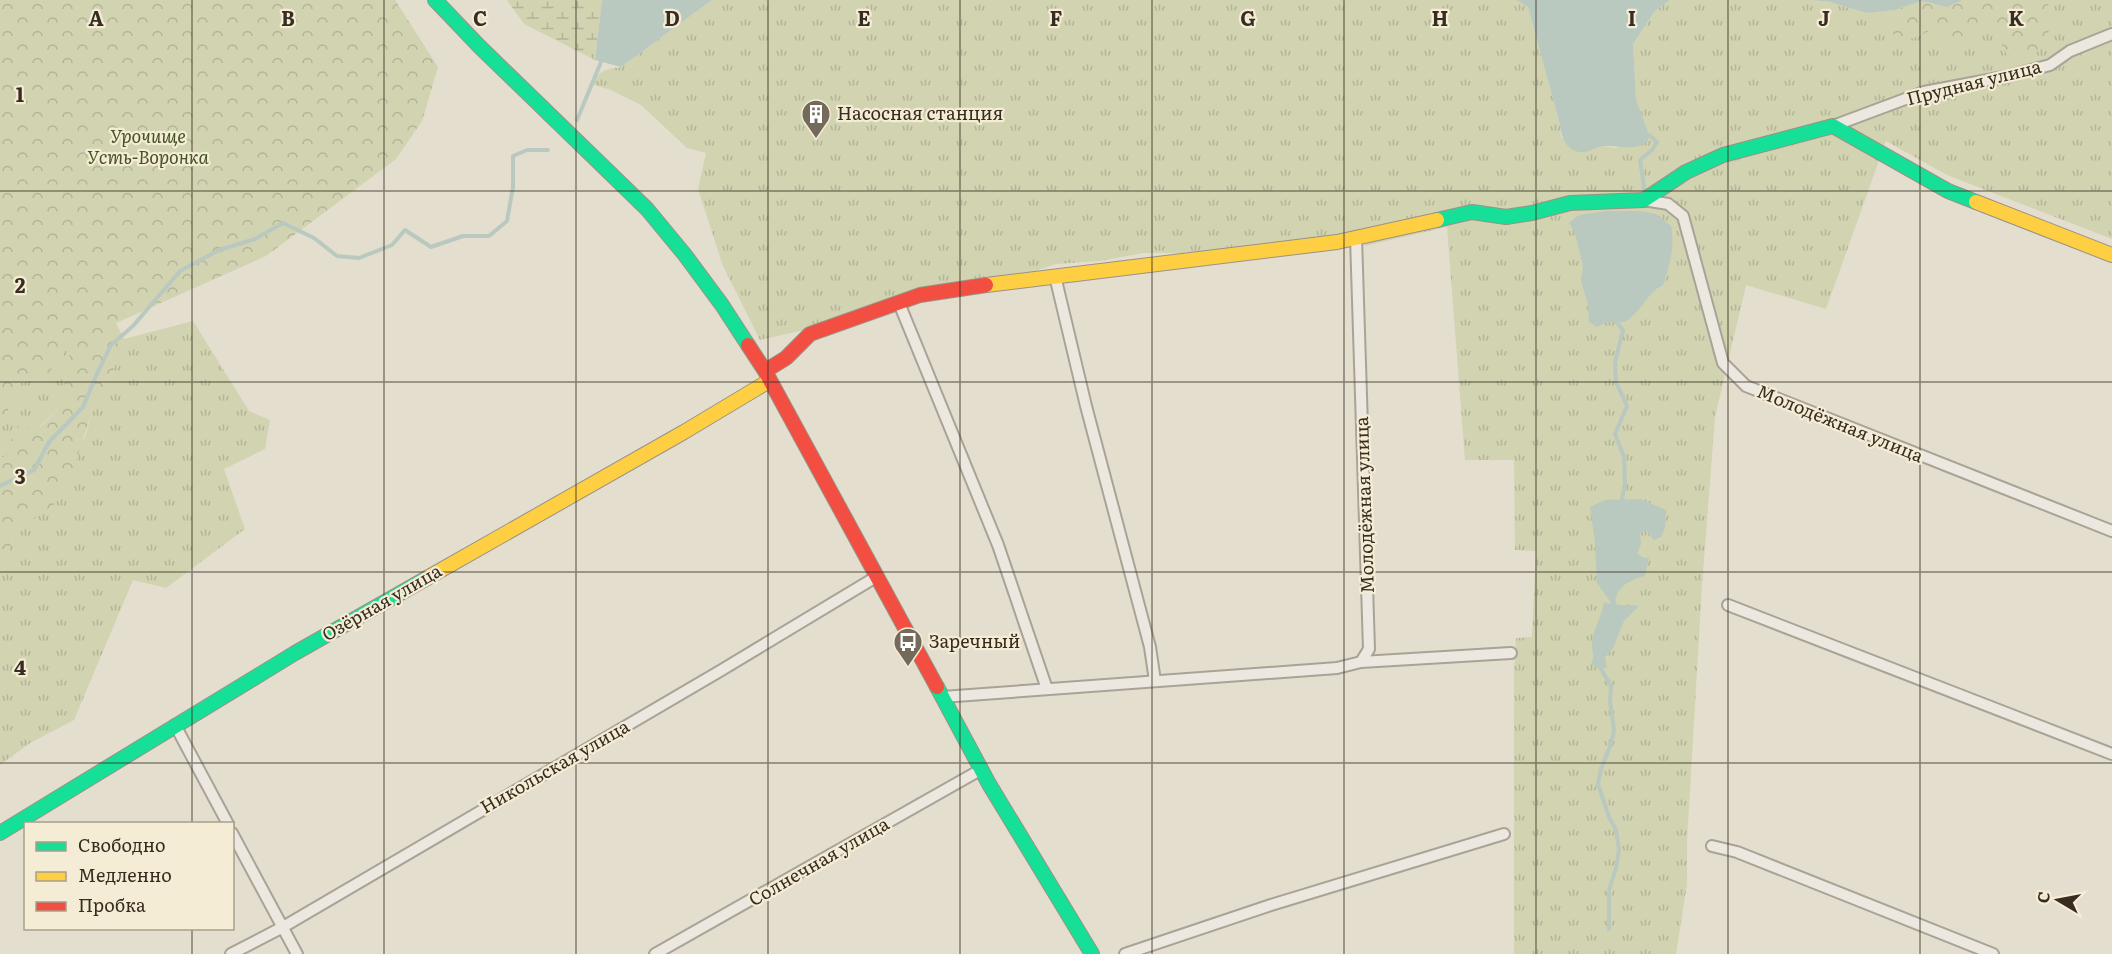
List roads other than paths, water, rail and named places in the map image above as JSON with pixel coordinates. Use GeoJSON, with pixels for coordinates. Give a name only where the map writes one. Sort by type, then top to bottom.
{"type":"FeatureCollection","features":[{"type":"Feature","properties":{"kind":"street"},"geometry":{"type":"LineString","coordinates":[[435,0],[479,46],[647,209],[686,255],[722,305],[767,376],[982,769],[1092,954]]}},
{"type":"Feature","properties":{"kind":"street","name":"Прудная улица"},"geometry":{"type":"LineString","coordinates":[[1833,126],[1924,92],[2009,76],[2050,64],[2070,51],[2112,34]]}},
{"type":"Feature","properties":{"kind":"street"},"geometry":{"type":"LineString","coordinates":[[1644,200],[1686,172],[1723,154],[1833,126],[1948,191],[2112,255]]}},
{"type":"Feature","properties":{"kind":"street","name":"Молодёжная улица"},"geometry":{"type":"LineString","coordinates":[[786,358],[810,334],[920,295],[1055,276],[1337,242],[1472,212],[1506,217],[1570,203],[1644,200],[1668,204],[1683,216],[1723,363],[1746,386],[2112,531]]}},
{"type":"Feature","properties":{"kind":"street","name":"Молодёжная улица"},"geometry":{"type":"LineString","coordinates":[[1356,237],[1369,649],[1361,662]]}},
{"type":"Feature","properties":{"kind":"street"},"geometry":{"type":"LineString","coordinates":[[1055,276],[1086,406],[1150,647],[1155,681]]}},
{"type":"Feature","properties":{"kind":"street"},"geometry":{"type":"LineString","coordinates":[[899,303],[998,545],[1047,689]]}},
{"type":"Feature","properties":{"kind":"street","name":"Озёрная улица"},"geometry":{"type":"LineString","coordinates":[[0,833],[295,653],[674,438],[767,376],[786,358]]}},
{"type":"Feature","properties":{"kind":"street","name":"Никольская улица"},"geometry":{"type":"LineString","coordinates":[[231,954],[282,927],[720,671],[876,577]]}},
{"type":"Feature","properties":{"kind":"street"},"geometry":{"type":"LineString","coordinates":[[1728,605],[2112,754]]}},
{"type":"Feature","properties":{"kind":"street"},"geometry":{"type":"LineString","coordinates":[[942,697],[1337,668],[1361,662],[1511,653]]}},
{"type":"Feature","properties":{"kind":"street"},"geometry":{"type":"LineString","coordinates":[[175,725],[227,822]]}},
{"type":"Feature","properties":{"kind":"street","name":"Солнечная улица"},"geometry":{"type":"LineString","coordinates":[[655,954],[982,769]]}},
{"type":"Feature","properties":{"kind":"street"},"geometry":{"type":"LineString","coordinates":[[1127,953],[1271,905],[1504,834]]}},
{"type":"Feature","properties":{"kind":"street"},"geometry":{"type":"LineString","coordinates":[[234,837],[297,954]]}},
{"type":"Feature","properties":{"kind":"street"},"geometry":{"type":"LineString","coordinates":[[1712,846],[1737,852],[1993,954]]}},
{"type":"Feature","properties":{"kind":"waterway"},"geometry":{"type":"LineString","coordinates":[[577,120],[601,62]]}},
{"type":"Feature","properties":{"kind":"waterway"},"geometry":{"type":"LineString","coordinates":[[1643,195],[1640,160],[1652,150],[1657,142],[1649,135]]}},
{"type":"Feature","properties":{"kind":"waterway"},"geometry":{"type":"LineString","coordinates":[[0,486],[34,470],[49,442],[83,407],[111,345],[133,326],[180,271],[219,250],[255,239],[283,223],[314,238],[337,256],[359,258],[392,245],[405,230],[431,247],[463,236],[489,236],[507,221],[513,187],[513,156],[527,150],[548,150]]}},
{"type":"Feature","properties":{"kind":"waterway"},"geometry":{"type":"LineString","coordinates":[[1617,323],[1623,330],[1615,362],[1616,382],[1627,406],[1615,434],[1624,457],[1625,485],[1622,499]]}},
{"type":"Feature","properties":{"kind":"waterway"},"geometry":{"type":"LineString","coordinates":[[1601,669],[1611,686],[1610,701],[1614,730],[1598,784],[1616,830],[1619,850],[1609,890],[1609,929]]}},
{"type":"Feature","properties":{"kind":"place","name":"Насосная станция"},"geometry":{"type":"Point","coordinates":[816,140]}},
{"type":"Feature","properties":{"kind":"place","name":"Заречный"},"geometry":{"type":"Point","coordinates":[908,668]}},
{"type":"Feature","properties":{"kind":"park label","name":"Урочище Усть-Воронка"},"geometry":{"type":"Point","coordinates":[148,147]}}]}
